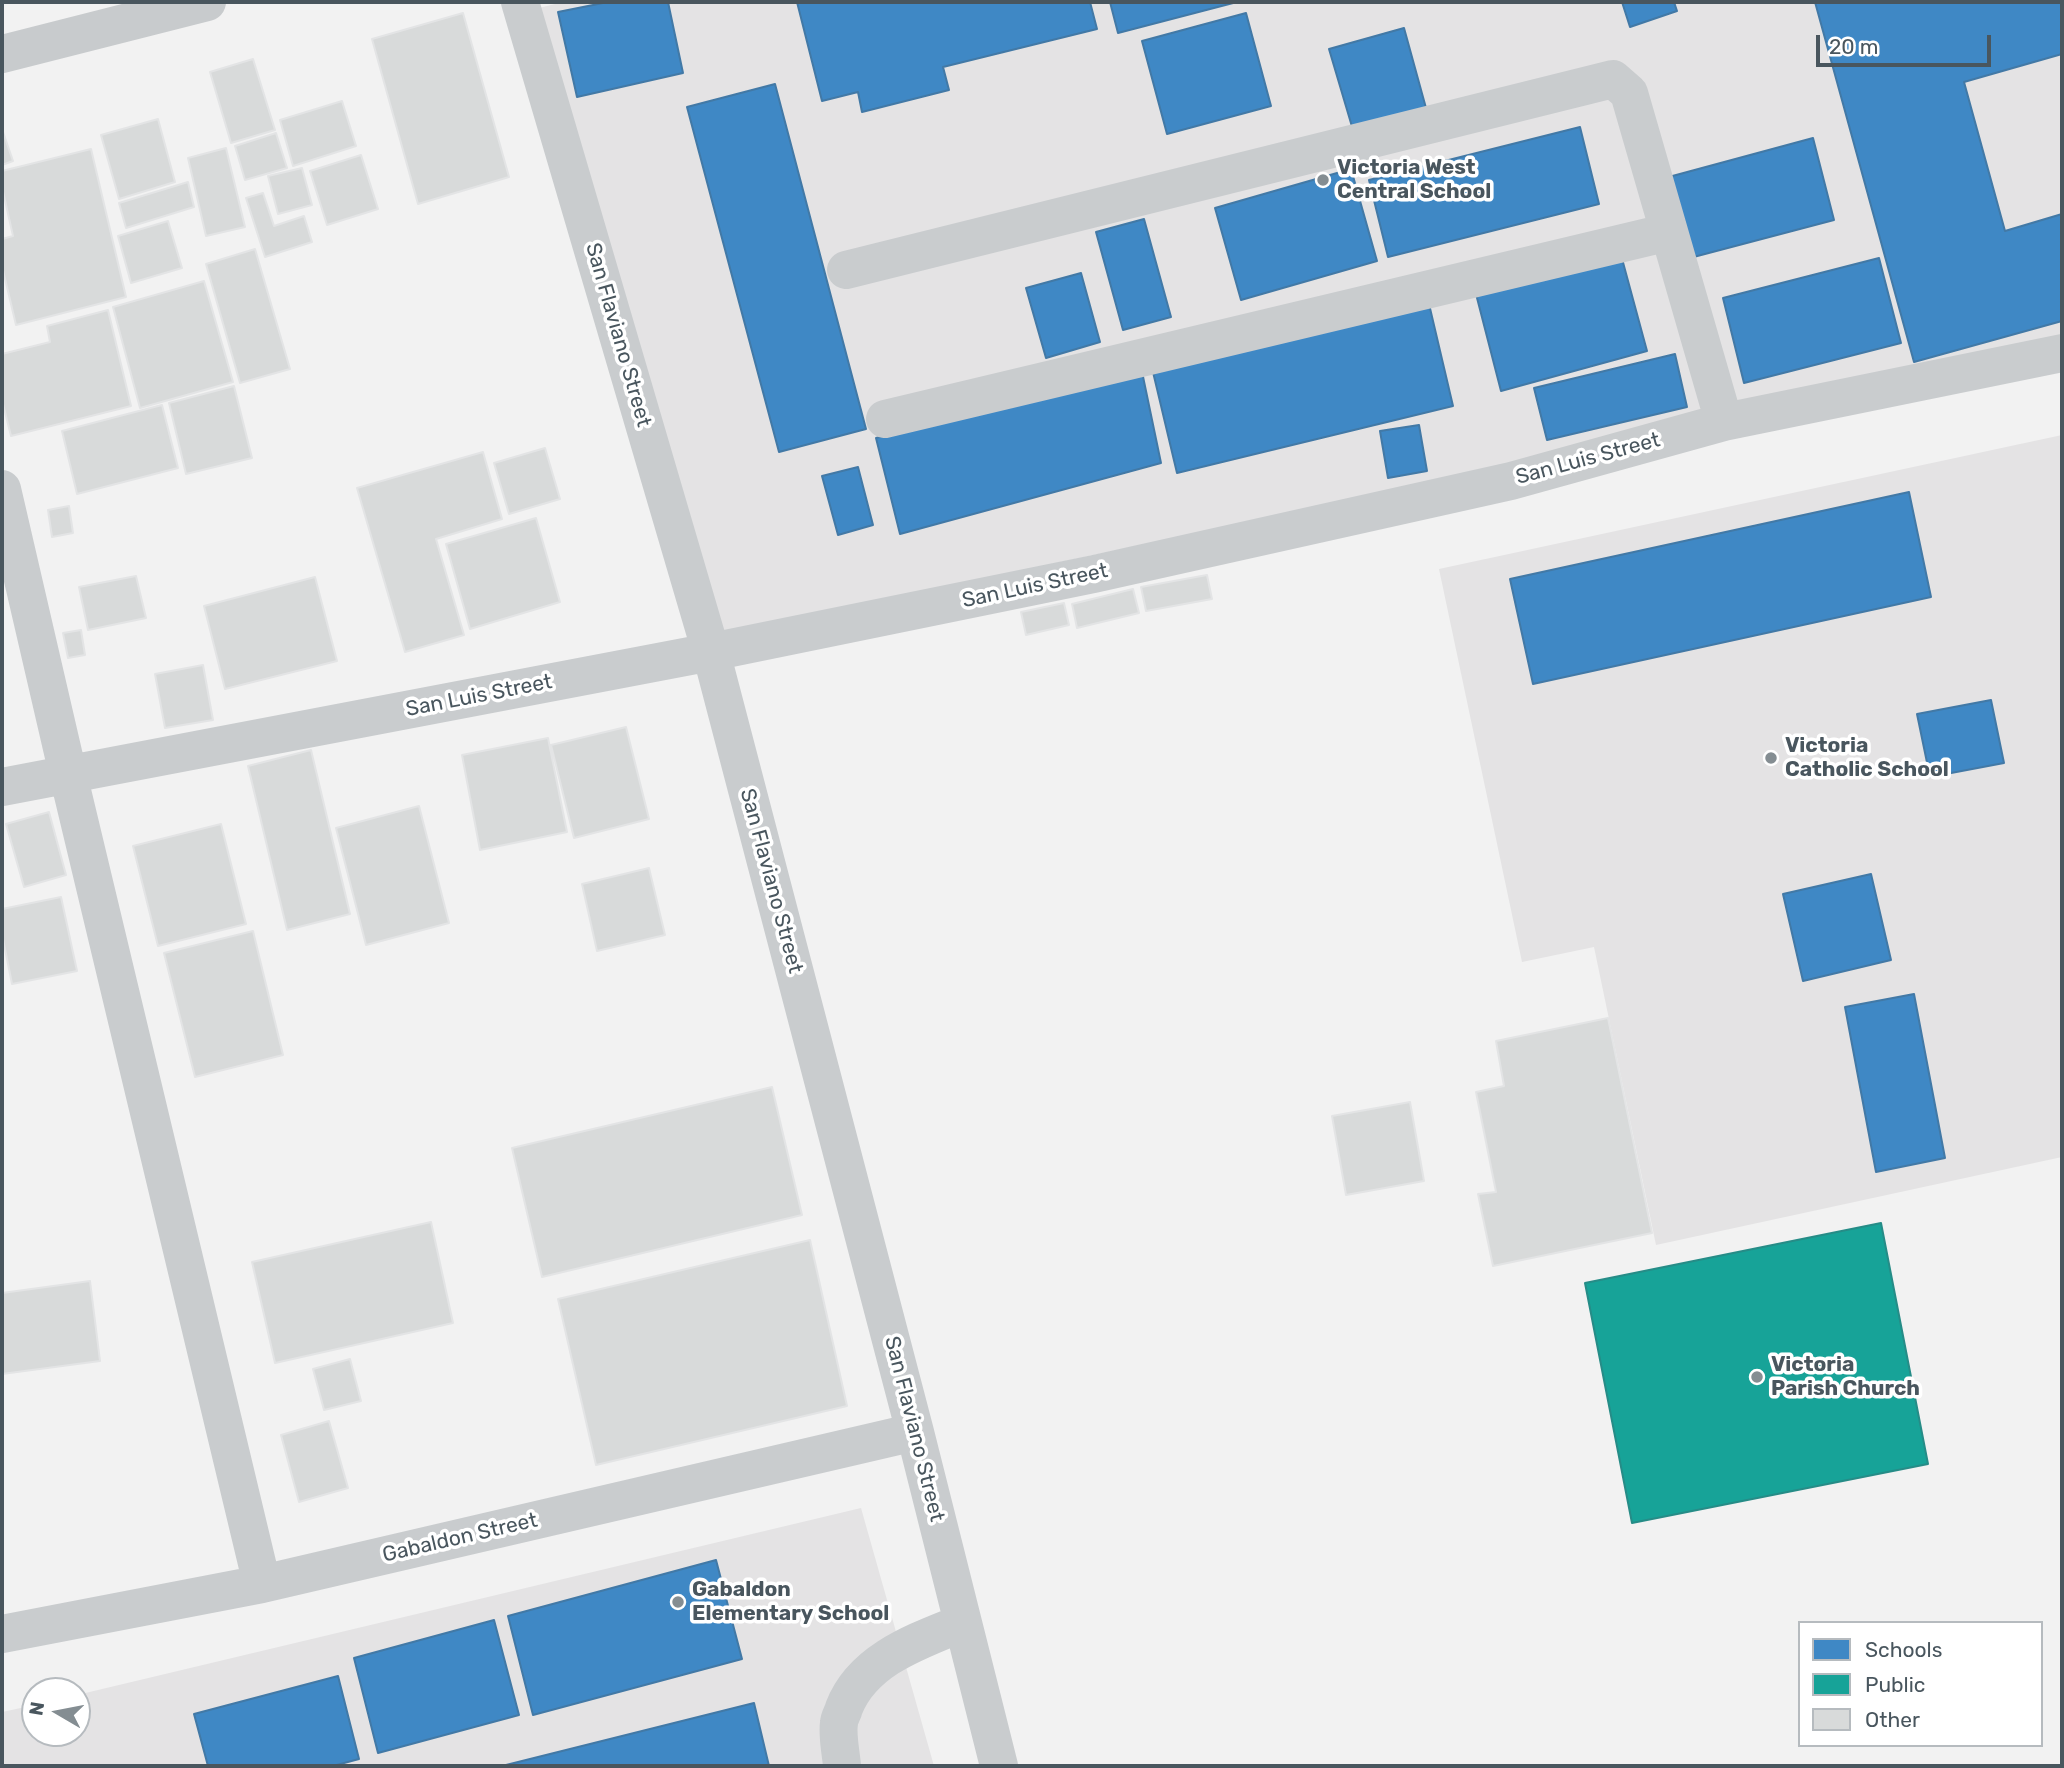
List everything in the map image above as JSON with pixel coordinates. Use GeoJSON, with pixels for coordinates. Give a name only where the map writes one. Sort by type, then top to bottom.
{"type":"FeatureCollection","features":[{"type":"Feature","properties":{"kind":"main road"},"geometry":{"type":"LineString","coordinates":[[2,54],[207,2]]}},
{"type":"Feature","properties":{"kind":"street","name":"San Flaviano Street"},"geometry":{"type":"LineString","coordinates":[[520,2],[711,652],[915,1432],[999,1766]]}},
{"type":"Feature","properties":{"kind":"street"},"geometry":{"type":"LineString","coordinates":[[846,270],[1613,79],[1629,93],[1724,422]]}},
{"type":"Feature","properties":{"kind":"street"},"geometry":{"type":"LineString","coordinates":[[885,419],[1669,232]]}},
{"type":"Feature","properties":{"kind":"street","name":"San Luis Street"},"geometry":{"type":"LineString","coordinates":[[2,788],[711,652],[1094,574],[1511,481],[1724,422],[2062,354]]}},
{"type":"Feature","properties":{"kind":"street"},"geometry":{"type":"LineString","coordinates":[[2,489],[262,1584]]}},
{"type":"Feature","properties":{"kind":"street","name":"Gabaldon Street"},"geometry":{"type":"LineString","coordinates":[[2,1634],[262,1584],[915,1432]]}},
{"type":"Feature","properties":{"kind":"street"},"geometry":{"type":"LineString","coordinates":[[842,1766],[838,1724],[850,1693],[860,1681],[886,1658],[962,1623]]}},
{"type":"Feature","properties":{"kind":"shaded area","name":"Victoria West Central School"},"geometry":{"type":"Polygon","coordinates":[[[563,2],[2062,2],[2062,350],[716,635],[535,9],[563,2]]]}},
{"type":"Feature","properties":{"kind":"shaded area","name":"Victoria Catholic School"},"geometry":{"type":"Polygon","coordinates":[[[2062,435],[2062,1157],[1656,1245],[1594,947],[1522,962],[1439,569],[2062,435]]]}},
{"type":"Feature","properties":{"kind":"shaded area","name":"Gabaldon Elementary School"},"geometry":{"type":"Polygon","coordinates":[[[861,1508],[934,1766],[2,1766],[2,1712],[21,1708],[21,1747],[91,1747],[91,1692],[861,1508]]]}},
{"type":"Feature","properties":{"kind":"building: Schools"},"geometry":{"type":"Polygon","coordinates":[[[608,2],[668,2],[683,73],[577,97],[558,12],[608,2]]]}},
{"type":"Feature","properties":{"kind":"building: Schools"},"geometry":{"type":"Polygon","coordinates":[[[797,2],[1090,2],[1097,29],[943,67],[949,90],[862,112],[858,92],[822,101],[797,2]]]}},
{"type":"Feature","properties":{"kind":"building: Schools"},"geometry":{"type":"Polygon","coordinates":[[[1110,2],[1237,2],[1118,33],[1110,2]]]}},
{"type":"Feature","properties":{"kind":"building: Schools"},"geometry":{"type":"Polygon","coordinates":[[[1622,2],[1674,2],[1677,11],[1630,27],[1622,2]]]}},
{"type":"Feature","properties":{"kind":"building: Schools"},"geometry":{"type":"Polygon","coordinates":[[[1815,2],[2062,2],[2062,54],[1964,82],[2005,231],[2062,214],[2062,321],[1914,362],[1815,2]]]}},
{"type":"Feature","properties":{"kind":"building: Schools"},"geometry":{"type":"Polygon","coordinates":[[[1246,13],[1271,106],[1167,134],[1142,41],[1246,13]]]}},
{"type":"Feature","properties":{"kind":"building: Schools"},"geometry":{"type":"Polygon","coordinates":[[[1404,28],[1426,108],[1353,130],[1329,49],[1404,28]]]}},
{"type":"Feature","properties":{"kind":"building: Schools"},"geometry":{"type":"Polygon","coordinates":[[[775,84],[866,429],[779,452],[687,107],[775,84]]]}},
{"type":"Feature","properties":{"kind":"building: Schools"},"geometry":{"type":"Polygon","coordinates":[[[1580,127],[1599,204],[1388,257],[1369,180],[1580,127]]]}},
{"type":"Feature","properties":{"kind":"building: Schools"},"geometry":{"type":"Polygon","coordinates":[[[1813,138],[1834,220],[1686,259],[1665,178],[1813,138]]]}},
{"type":"Feature","properties":{"kind":"building: Schools"},"geometry":{"type":"Polygon","coordinates":[[[1351,169],[1377,261],[1241,300],[1215,208],[1351,169]]]}},
{"type":"Feature","properties":{"kind":"building: Schools"},"geometry":{"type":"Polygon","coordinates":[[[1144,219],[1171,317],[1123,330],[1096,232],[1144,219]]]}},
{"type":"Feature","properties":{"kind":"building: Schools"},"geometry":{"type":"Polygon","coordinates":[[[1621,255],[1647,351],[1501,391],[1476,294],[1621,255]]]}},
{"type":"Feature","properties":{"kind":"building: Schools"},"geometry":{"type":"Polygon","coordinates":[[[1879,258],[1901,343],[1744,383],[1723,298],[1879,258]]]}},
{"type":"Feature","properties":{"kind":"building: Schools"},"geometry":{"type":"Polygon","coordinates":[[[1081,273],[1100,342],[1046,358],[1026,288],[1081,273]]]}},
{"type":"Feature","properties":{"kind":"building: Schools"},"geometry":{"type":"Polygon","coordinates":[[[1429,304],[1453,406],[1177,473],[1153,372],[1429,304]]]}},
{"type":"Feature","properties":{"kind":"building: Schools"},"geometry":{"type":"Polygon","coordinates":[[[1675,354],[1687,407],[1547,440],[1534,388],[1675,354]]]}},
{"type":"Feature","properties":{"kind":"building: Schools"},"geometry":{"type":"Polygon","coordinates":[[[1141,367],[1161,463],[900,534],[876,438],[1141,367]]]}},
{"type":"Feature","properties":{"kind":"building: Schools"},"geometry":{"type":"Polygon","coordinates":[[[1419,425],[1427,471],[1388,478],[1380,431],[1419,425]]]}},
{"type":"Feature","properties":{"kind":"building: Schools"},"geometry":{"type":"Polygon","coordinates":[[[858,467],[873,525],[838,535],[822,476],[858,467]]]}},
{"type":"Feature","properties":{"kind":"building: Schools"},"geometry":{"type":"Polygon","coordinates":[[[1909,492],[1931,597],[1533,684],[1510,579],[1909,492]]]}},
{"type":"Feature","properties":{"kind":"building: Schools"},"geometry":{"type":"Polygon","coordinates":[[[1991,700],[2004,763],[1930,777],[1917,714],[1991,700]]]}},
{"type":"Feature","properties":{"kind":"building: Schools"},"geometry":{"type":"Polygon","coordinates":[[[1871,874],[1891,960],[1803,981],[1783,894],[1871,874]]]}},
{"type":"Feature","properties":{"kind":"building: Schools"},"geometry":{"type":"Polygon","coordinates":[[[1914,994],[1945,1158],[1876,1172],[1845,1007],[1914,994]]]}},
{"type":"Feature","properties":{"kind":"building: Schools"},"geometry":{"type":"Polygon","coordinates":[[[716,1560],[742,1659],[533,1715],[508,1616],[716,1560]]]}},
{"type":"Feature","properties":{"kind":"building: Schools"},"geometry":{"type":"Polygon","coordinates":[[[494,1620],[519,1715],[378,1753],[354,1658],[494,1620]]]}},
{"type":"Feature","properties":{"kind":"building: Schools"},"geometry":{"type":"Polygon","coordinates":[[[338,1676],[359,1759],[333,1766],[208,1766],[194,1714],[338,1676]]]}},
{"type":"Feature","properties":{"kind":"building: Schools"},"geometry":{"type":"Polygon","coordinates":[[[754,1703],[769,1766],[502,1766],[754,1703]]]}},
{"type":"Feature","properties":{"kind":"building: Public","name":"Victoria Parish Church"},"geometry":{"type":"Polygon","coordinates":[[[1881,1223],[1928,1464],[1632,1523],[1585,1283],[1881,1223]]]}},
{"type":"Feature","properties":{"kind":"building: Other"},"geometry":{"type":"Polygon","coordinates":[[[463,13],[509,177],[418,204],[372,39],[463,13]]]}},
{"type":"Feature","properties":{"kind":"building: Other"},"geometry":{"type":"Polygon","coordinates":[[[253,59],[275,130],[231,143],[210,72],[253,59]]]}},
{"type":"Feature","properties":{"kind":"building: Other"},"geometry":{"type":"Polygon","coordinates":[[[342,101],[356,146],[293,166],[280,120],[342,101]]]}},
{"type":"Feature","properties":{"kind":"building: Other"},"geometry":{"type":"Polygon","coordinates":[[[158,119],[175,182],[119,199],[101,135],[158,119]]]}},
{"type":"Feature","properties":{"kind":"building: Other"},"geometry":{"type":"Polygon","coordinates":[[[2,129],[13,161],[2,165],[2,129]]]}},
{"type":"Feature","properties":{"kind":"building: Other"},"geometry":{"type":"Polygon","coordinates":[[[276,133],[287,168],[245,180],[235,146],[276,133]]]}},
{"type":"Feature","properties":{"kind":"building: Other"},"geometry":{"type":"Polygon","coordinates":[[[226,148],[245,227],[206,236],[188,158],[226,148]]]}},
{"type":"Feature","properties":{"kind":"building: Other"},"geometry":{"type":"Polygon","coordinates":[[[91,149],[126,297],[16,325],[2,266],[2,239],[13,236],[2,187],[2,171],[91,149]]]}},
{"type":"Feature","properties":{"kind":"building: Other"},"geometry":{"type":"Polygon","coordinates":[[[361,155],[378,209],[327,225],[310,171],[361,155]]]}},
{"type":"Feature","properties":{"kind":"building: Other"},"geometry":{"type":"Polygon","coordinates":[[[302,168],[312,205],[278,214],[268,176],[302,168]]]}},
{"type":"Feature","properties":{"kind":"building: Other"},"geometry":{"type":"Polygon","coordinates":[[[188,182],[194,207],[126,228],[119,203],[188,182]]]}},
{"type":"Feature","properties":{"kind":"building: Other"},"geometry":{"type":"Polygon","coordinates":[[[263,193],[274,226],[304,216],[312,242],[265,257],[246,198],[263,193]]]}},
{"type":"Feature","properties":{"kind":"building: Other"},"geometry":{"type":"Polygon","coordinates":[[[168,221],[182,268],[131,283],[118,236],[168,221]]]}},
{"type":"Feature","properties":{"kind":"building: Other"},"geometry":{"type":"Polygon","coordinates":[[[255,249],[290,369],[240,383],[206,264],[255,249]]]}},
{"type":"Feature","properties":{"kind":"building: Other"},"geometry":{"type":"Polygon","coordinates":[[[204,281],[233,382],[140,408],[113,307],[204,281]]]}},
{"type":"Feature","properties":{"kind":"building: Other"},"geometry":{"type":"Polygon","coordinates":[[[108,310],[131,406],[11,436],[2,400],[2,354],[50,342],[47,326],[108,310]]]}},
{"type":"Feature","properties":{"kind":"building: Other"},"geometry":{"type":"Polygon","coordinates":[[[234,386],[252,458],[186,474],[169,403],[234,386]]]}},
{"type":"Feature","properties":{"kind":"building: Other"},"geometry":{"type":"Polygon","coordinates":[[[162,405],[178,468],[77,494],[62,431],[162,405]]]}},
{"type":"Feature","properties":{"kind":"building: Other"},"geometry":{"type":"Polygon","coordinates":[[[545,448],[560,499],[509,514],[494,463],[545,448]]]}},
{"type":"Feature","properties":{"kind":"building: Other"},"geometry":{"type":"Polygon","coordinates":[[[483,452],[502,519],[436,539],[464,635],[405,652],[357,488],[483,452]]]}},
{"type":"Feature","properties":{"kind":"building: Other"},"geometry":{"type":"Polygon","coordinates":[[[69,506],[73,533],[52,537],[48,510],[69,506]]]}},
{"type":"Feature","properties":{"kind":"building: Other"},"geometry":{"type":"Polygon","coordinates":[[[536,518],[560,602],[470,629],[446,544],[536,518]]]}},
{"type":"Feature","properties":{"kind":"building: Other"},"geometry":{"type":"Polygon","coordinates":[[[1207,575],[1212,599],[1146,611],[1141,587],[1207,575]]]}},
{"type":"Feature","properties":{"kind":"building: Other"},"geometry":{"type":"Polygon","coordinates":[[[136,576],[146,618],[88,630],[79,587],[136,576]]]}},
{"type":"Feature","properties":{"kind":"building: Other"},"geometry":{"type":"Polygon","coordinates":[[[315,577],[337,661],[225,689],[204,606],[315,577]]]}},
{"type":"Feature","properties":{"kind":"building: Other"},"geometry":{"type":"Polygon","coordinates":[[[1133,589],[1139,613],[1077,628],[1072,604],[1133,589]]]}},
{"type":"Feature","properties":{"kind":"building: Other"},"geometry":{"type":"Polygon","coordinates":[[[1064,603],[1069,625],[1026,635],[1021,612],[1064,603]]]}},
{"type":"Feature","properties":{"kind":"building: Other"},"geometry":{"type":"Polygon","coordinates":[[[81,630],[85,655],[68,658],[63,633],[81,630]]]}},
{"type":"Feature","properties":{"kind":"building: Other"},"geometry":{"type":"Polygon","coordinates":[[[203,665],[213,720],[165,728],[155,674],[203,665]]]}},
{"type":"Feature","properties":{"kind":"building: Other"},"geometry":{"type":"Polygon","coordinates":[[[626,727],[649,819],[574,838],[551,745],[626,727]]]}},
{"type":"Feature","properties":{"kind":"building: Other"},"geometry":{"type":"Polygon","coordinates":[[[548,738],[567,832],[480,850],[462,755],[548,738]]]}},
{"type":"Feature","properties":{"kind":"building: Other"},"geometry":{"type":"Polygon","coordinates":[[[311,750],[350,914],[287,930],[248,766],[311,750]]]}},
{"type":"Feature","properties":{"kind":"building: Other"},"geometry":{"type":"Polygon","coordinates":[[[419,806],[449,923],[366,945],[336,828],[419,806]]]}},
{"type":"Feature","properties":{"kind":"building: Other"},"geometry":{"type":"Polygon","coordinates":[[[49,812],[66,875],[24,887],[6,824],[49,812]]]}},
{"type":"Feature","properties":{"kind":"building: Other"},"geometry":{"type":"Polygon","coordinates":[[[221,824],[246,924],[158,946],[133,846],[221,824]]]}},
{"type":"Feature","properties":{"kind":"building: Other"},"geometry":{"type":"Polygon","coordinates":[[[649,868],[665,935],[597,951],[582,884],[649,868]]]}},
{"type":"Feature","properties":{"kind":"building: Other"},"geometry":{"type":"Polygon","coordinates":[[[61,897],[77,971],[12,984],[2,934],[2,909],[61,897]]]}},
{"type":"Feature","properties":{"kind":"building: Other"},"geometry":{"type":"Polygon","coordinates":[[[253,931],[283,1055],[195,1077],[164,953],[253,931]]]}},
{"type":"Feature","properties":{"kind":"building: Other"},"geometry":{"type":"Polygon","coordinates":[[[1608,1018],[1652,1233],[1493,1266],[1478,1194],[1496,1192],[1476,1092],[1504,1086],[1496,1041],[1608,1018]]]}},
{"type":"Feature","properties":{"kind":"building: Other"},"geometry":{"type":"Polygon","coordinates":[[[772,1087],[802,1215],[542,1277],[512,1148],[772,1087]]]}},
{"type":"Feature","properties":{"kind":"building: Other"},"geometry":{"type":"Polygon","coordinates":[[[1410,1102],[1424,1181],[1346,1195],[1332,1116],[1410,1102]]]}},
{"type":"Feature","properties":{"kind":"building: Other"},"geometry":{"type":"Polygon","coordinates":[[[431,1222],[453,1323],[275,1363],[252,1262],[431,1222]]]}},
{"type":"Feature","properties":{"kind":"building: Other"},"geometry":{"type":"Polygon","coordinates":[[[810,1240],[847,1406],[596,1465],[558,1299],[810,1240]]]}},
{"type":"Feature","properties":{"kind":"building: Other"},"geometry":{"type":"Polygon","coordinates":[[[90,1281],[100,1361],[2,1374],[2,1293],[90,1281]]]}},
{"type":"Feature","properties":{"kind":"building: Other"},"geometry":{"type":"Polygon","coordinates":[[[350,1359],[361,1401],[324,1410],[313,1369],[350,1359]]]}},
{"type":"Feature","properties":{"kind":"building: Other"},"geometry":{"type":"Polygon","coordinates":[[[329,1421],[348,1488],[299,1502],[281,1435],[329,1421]]]}},
{"type":"Feature","properties":{"kind":"place","name":"Victoria West Central School"},"geometry":{"type":"Point","coordinates":[1323,180]}},
{"type":"Feature","properties":{"kind":"place","name":"Victoria Catholic School"},"geometry":{"type":"Point","coordinates":[1771,758]}},
{"type":"Feature","properties":{"kind":"place","name":"Victoria Parish Church"},"geometry":{"type":"Point","coordinates":[1757,1377]}},
{"type":"Feature","properties":{"kind":"place","name":"Gabaldon Elementary School"},"geometry":{"type":"Point","coordinates":[678,1602]}}]}
